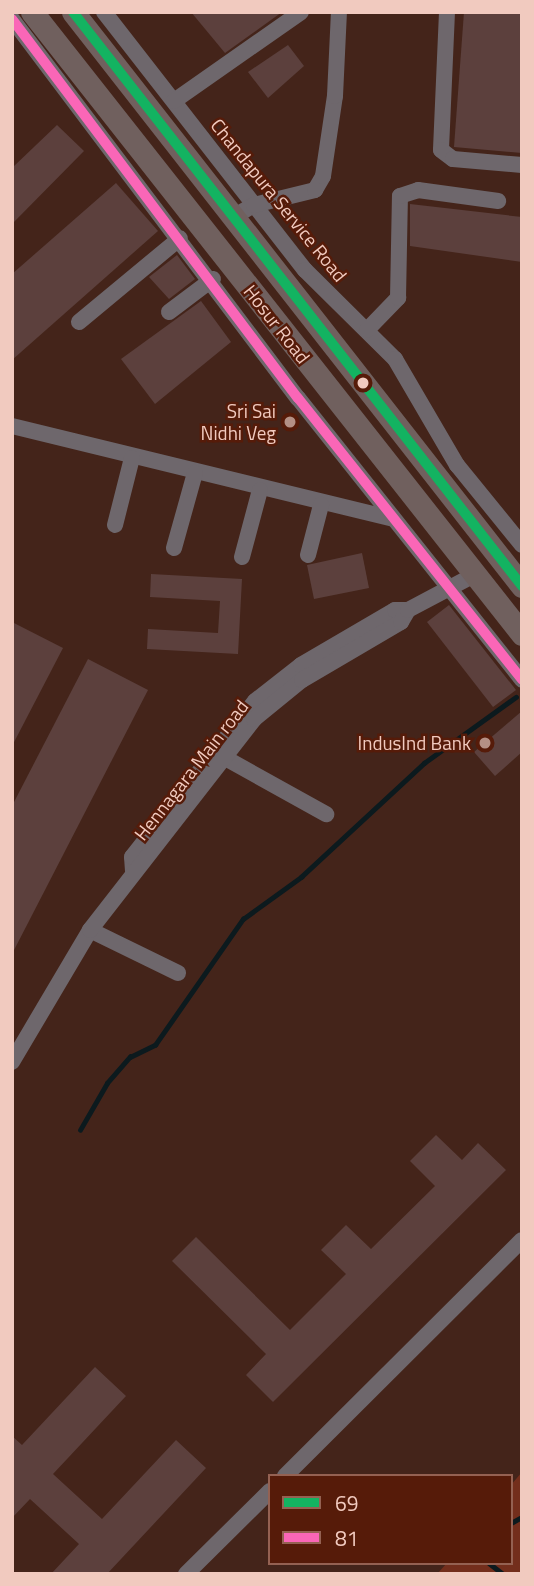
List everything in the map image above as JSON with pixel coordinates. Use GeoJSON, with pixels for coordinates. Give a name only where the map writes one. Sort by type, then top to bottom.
{"type":"FeatureCollection","features":[{"type":"Feature","properties":{"kind":"highway","name":"Hosur Road"},"geometry":{"type":"LineString","coordinates":[[32,12],[522,634]]}},
{"type":"Feature","properties":{"kind":"highway","name":"Hosur Road"},"geometry":{"type":"LineString","coordinates":[[73,12],[522,586]]}},
{"type":"Feature","properties":{"kind":"street","name":"Chandapura Service Road"},"geometry":{"type":"LineString","coordinates":[[104,12],[326,295],[367,330],[395,359],[457,466],[522,545]]}},
{"type":"Feature","properties":{"kind":"street"},"geometry":{"type":"LineString","coordinates":[[174,101],[301,12]]}},
{"type":"Feature","properties":{"kind":"street"},"geometry":{"type":"LineString","coordinates":[[233,217],[254,205],[315,190],[323,176],[335,96],[339,12]]}},
{"type":"Feature","properties":{"kind":"street"},"geometry":{"type":"LineString","coordinates":[[447,12],[441,150],[453,159],[522,165]]}},
{"type":"Feature","properties":{"kind":"street"},"geometry":{"type":"LineString","coordinates":[[12,19],[213,279],[393,519],[522,680]]}},
{"type":"Feature","properties":{"kind":"street"},"geometry":{"type":"LineString","coordinates":[[367,330],[398,297],[400,196],[418,190],[498,201]]}},
{"type":"Feature","properties":{"kind":"street"},"geometry":{"type":"LineString","coordinates":[[79,322],[180,238]]}},
{"type":"Feature","properties":{"kind":"street"},"geometry":{"type":"LineString","coordinates":[[169,312],[213,279]]}},
{"type":"Feature","properties":{"kind":"street"},"geometry":{"type":"LineString","coordinates":[[12,426],[321,505],[393,519]]}},
{"type":"Feature","properties":{"kind":"street"},"geometry":{"type":"LineString","coordinates":[[115,525],[132,457]]}},
{"type":"Feature","properties":{"kind":"street"},"geometry":{"type":"LineString","coordinates":[[174,548],[195,473]]}},
{"type":"Feature","properties":{"kind":"street"},"geometry":{"type":"LineString","coordinates":[[242,557],[260,490]]}},
{"type":"Feature","properties":{"kind":"street"},"geometry":{"type":"LineString","coordinates":[[308,555],[321,505]]}},
{"type":"Feature","properties":{"kind":"street","name":"Hennagara Main road"},"geometry":{"type":"LineString","coordinates":[[12,1062],[90,930],[133,871],[145,863],[218,754],[277,697],[401,622],[408,610],[474,575]]}},
{"type":"Feature","properties":{"kind":"street"},"geometry":{"type":"LineString","coordinates":[[218,754],[326,814]]}},
{"type":"Feature","properties":{"kind":"street"},"geometry":{"type":"LineString","coordinates":[[90,930],[178,973]]}},
{"type":"Feature","properties":{"kind":"street"},"geometry":{"type":"LineString","coordinates":[[287,1474],[522,1240]]}},
{"type":"Feature","properties":{"kind":"street"},"geometry":{"type":"LineString","coordinates":[[186,1574],[268,1492]]}},
{"type":"Feature","properties":{"kind":"shaded area"},"geometry":{"type":"Polygon","coordinates":[[[522,1472],[522,1574],[437,1574],[445,1565],[513,1565],[513,1483],[522,1472]]]}},
{"type":"Feature","properties":{"kind":"building"},"geometry":{"type":"Polygon","coordinates":[[[191,12],[282,12],[225,53],[191,12]]]}},
{"type":"Feature","properties":{"kind":"building"},"geometry":{"type":"Polygon","coordinates":[[[464,12],[522,12],[522,153],[454,147],[464,12]]]}},
{"type":"Feature","properties":{"kind":"building"},"geometry":{"type":"Polygon","coordinates":[[[288,45],[304,66],[268,98],[248,72],[288,45]]]}},
{"type":"Feature","properties":{"kind":"building"},"geometry":{"type":"Polygon","coordinates":[[[57,125],[84,151],[12,224],[12,168],[57,125]]]}},
{"type":"Feature","properties":{"kind":"building"},"geometry":{"type":"Polygon","coordinates":[[[116,183],[158,231],[12,360],[12,274],[116,183]]]}},
{"type":"Feature","properties":{"kind":"building"},"geometry":{"type":"Polygon","coordinates":[[[410,204],[522,217],[522,262],[410,246],[410,204]]]}},
{"type":"Feature","properties":{"kind":"building"},"geometry":{"type":"Polygon","coordinates":[[[177,255],[195,279],[169,299],[149,277],[177,255]]]}},
{"type":"Feature","properties":{"kind":"building"},"geometry":{"type":"Polygon","coordinates":[[[201,301],[231,342],[155,404],[121,359],[201,301]]]}},
{"type":"Feature","properties":{"kind":"building"},"geometry":{"type":"Polygon","coordinates":[[[362,553],[369,588],[314,599],[307,565],[362,553]]]}},
{"type":"Feature","properties":{"kind":"building"},"geometry":{"type":"Polygon","coordinates":[[[151,574],[242,579],[238,654],[147,649],[148,629],[218,633],[220,601],[150,597],[151,574]]]}},
{"type":"Feature","properties":{"kind":"building"},"geometry":{"type":"Polygon","coordinates":[[[449,605],[516,690],[493,707],[427,622],[449,605]]]}},
{"type":"Feature","properties":{"kind":"building"},"geometry":{"type":"Polygon","coordinates":[[[12,622],[63,648],[12,746],[12,622]]]}},
{"type":"Feature","properties":{"kind":"building"},"geometry":{"type":"Polygon","coordinates":[[[88,659],[148,690],[12,954],[12,806],[88,659]]]}},
{"type":"Feature","properties":{"kind":"building"},"geometry":{"type":"Polygon","coordinates":[[[522,711],[522,752],[495,776],[474,752],[522,711]]]}},
{"type":"Feature","properties":{"kind":"building"},"geometry":{"type":"Polygon","coordinates":[[[436,1135],[462,1160],[478,1143],[506,1170],[273,1402],[246,1375],[266,1354],[172,1261],[196,1237],[290,1330],[346,1274],[321,1250],[346,1225],[371,1249],[435,1186],[410,1161],[436,1135]]]}},
{"type":"Feature","properties":{"kind":"building"},"geometry":{"type":"Polygon","coordinates":[[[95,1367],[126,1396],[53,1474],[102,1519],[176,1440],[206,1468],[107,1574],[51,1574],[79,1544],[30,1499],[12,1518],[12,1436],[22,1445],[95,1367]]]}},
{"type":"Feature","properties":{"kind":"waterway"},"geometry":{"type":"LineString","coordinates":[[80,1130],[107,1083],[130,1057],[155,1045],[243,919],[301,877],[424,763],[516,697]]}},
{"type":"Feature","properties":{"kind":"waterway"},"geometry":{"type":"LineString","coordinates":[[513,1522],[522,1517]]}},
{"type":"Feature","properties":{"kind":"waterway"},"geometry":{"type":"LineString","coordinates":[[492,1565],[503,1574]]}},
{"type":"Feature","properties":{"kind":"transit line","name":"69"},"geometry":{"type":"LineString","coordinates":[[73,12],[522,586]]}},
{"type":"Feature","properties":{"kind":"transit line","name":"81"},"geometry":{"type":"LineString","coordinates":[[12,19],[298,398],[522,680]]}},
{"type":"Feature","properties":{"kind":"place","name":"Sri Sai Nidhi Veg"},"geometry":{"type":"Point","coordinates":[290,422]}},
{"type":"Feature","properties":{"kind":"place","name":"IndusInd Bank"},"geometry":{"type":"Point","coordinates":[485,743]}}]}
